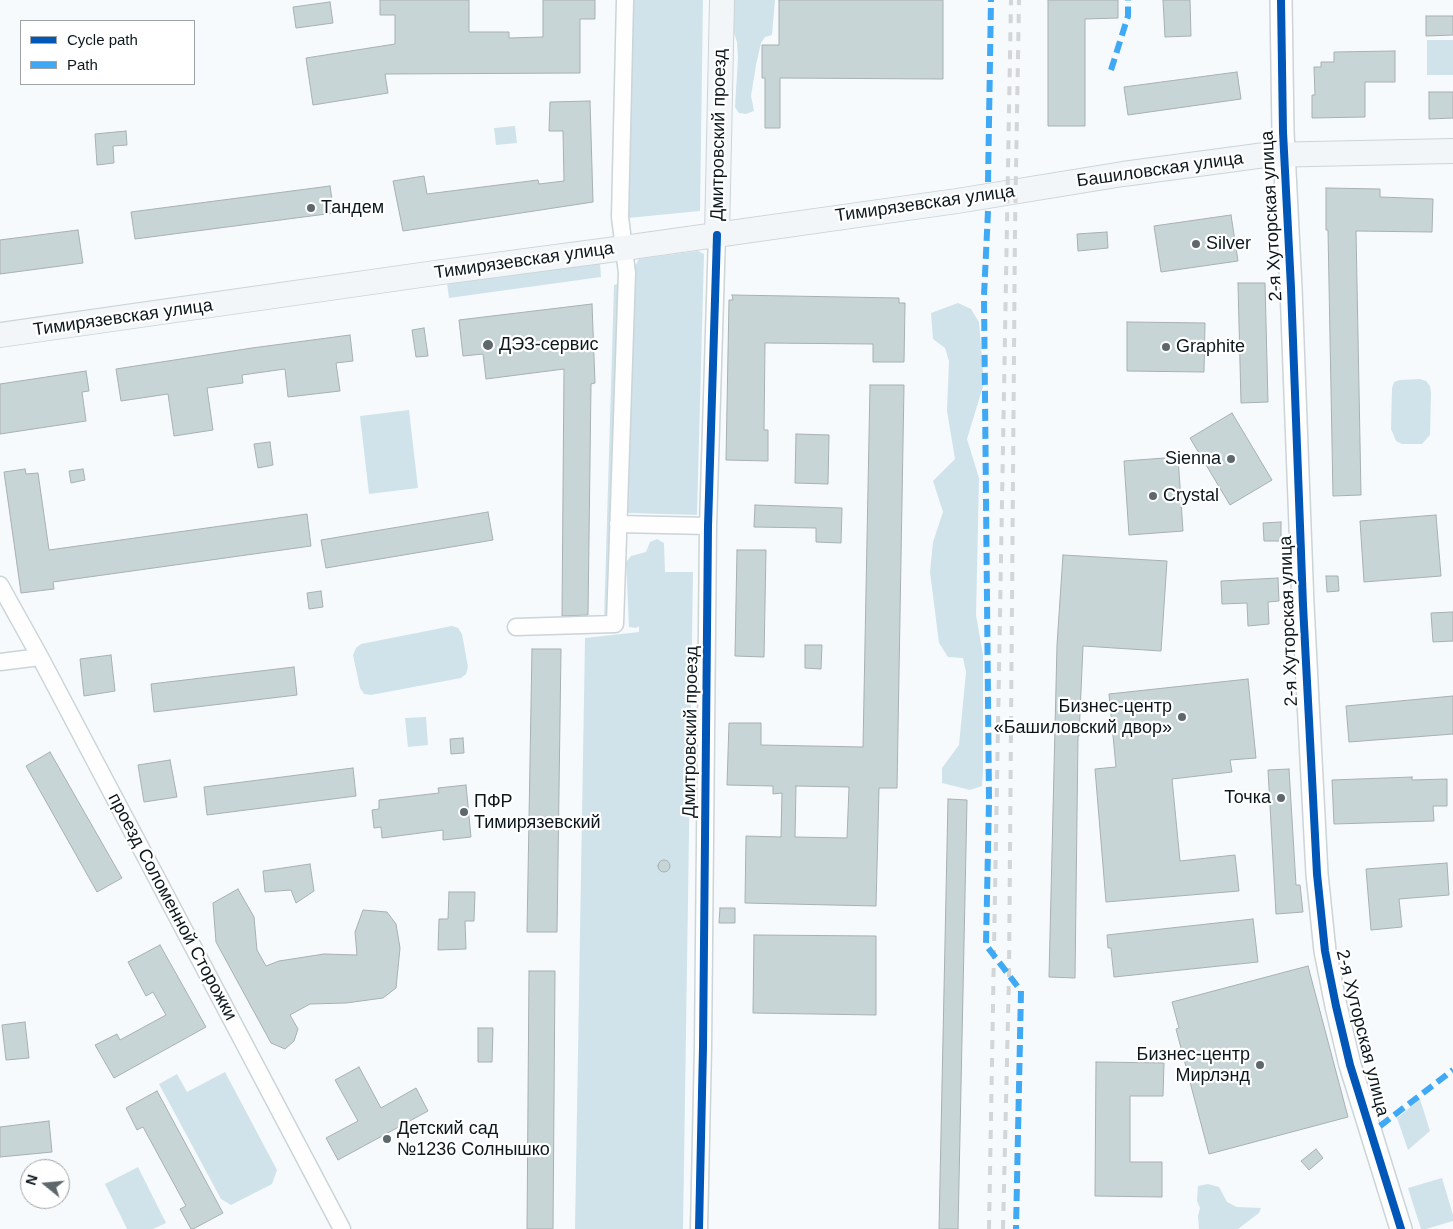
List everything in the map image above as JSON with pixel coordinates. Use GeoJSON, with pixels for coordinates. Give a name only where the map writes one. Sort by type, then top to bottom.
{"type":"FeatureCollection","features":[{"type":"Feature","properties":{"kind":"main road","name":"Дмитровский проезд"},"geometry":{"type":"LineString","coordinates":[[717,235],[722,0]]}},
{"type":"Feature","properties":{"kind":"main road","name":"Башиловская улица"},"geometry":{"type":"LineString","coordinates":[[1048,186],[1128,173],[1285,154],[1453,151]]}},
{"type":"Feature","properties":{"kind":"main road","name":"Тимирязевская улица"},"geometry":{"type":"LineString","coordinates":[[0,335],[957,201],[1048,186]]}},
{"type":"Feature","properties":{"kind":"street"},"geometry":{"type":"LineString","coordinates":[[516,628],[615,624],[627,273],[620,217],[625,0]]}},
{"type":"Feature","properties":{"kind":"street","name":"2-я Хуторская улица"},"geometry":{"type":"LineString","coordinates":[[1281,0],[1283,132],[1307,691],[1317,874],[1330,975],[1350,1065],[1401,1229]]}},
{"type":"Feature","properties":{"kind":"street","name":"Дмитровский проезд"},"geometry":{"type":"LineString","coordinates":[[699,1229],[703,1047],[708,526],[717,235]]}},
{"type":"Feature","properties":{"kind":"street"},"geometry":{"type":"LineString","coordinates":[[618,524],[708,526]]}},
{"type":"Feature","properties":{"kind":"street","name":"проезд Соломенной Сторожки"},"geometry":{"type":"LineString","coordinates":[[0,585],[40,657],[342,1229]]}},
{"type":"Feature","properties":{"kind":"street"},"geometry":{"type":"LineString","coordinates":[[0,662],[40,657]]}},
{"type":"Feature","properties":{"kind":"shaded area"},"geometry":{"type":"Polygon","coordinates":[[[632,0],[703,0],[700,211],[628,218],[632,0]]]}},
{"type":"Feature","properties":{"kind":"shaded area"},"geometry":{"type":"Polygon","coordinates":[[[731,0],[775,0],[772,35],[765,37],[761,43],[756,65],[751,96],[754,111],[746,114],[739,113],[735,107],[738,58],[737,42],[732,27],[731,0]]]}},
{"type":"Feature","properties":{"kind":"shaded area"},"geometry":{"type":"Polygon","coordinates":[[[1427,40],[1453,40],[1453,75],[1427,75],[1427,40]]]}},
{"type":"Feature","properties":{"kind":"shaded area"},"geometry":{"type":"Polygon","coordinates":[[[515,126],[517,143],[496,145],[494,128],[515,126]]]}},
{"type":"Feature","properties":{"kind":"shaded area"},"geometry":{"type":"Polygon","coordinates":[[[698,251],[704,254],[697,515],[628,513],[634,268],[639,259],[698,251]]]}},
{"type":"Feature","properties":{"kind":"shaded area"},"geometry":{"type":"Polygon","coordinates":[[[600,263],[601,277],[449,298],[447,283],[600,263]]]}},
{"type":"Feature","properties":{"kind":"shaded area"},"geometry":{"type":"Polygon","coordinates":[[[621,283],[610,621],[604,621],[614,285],[621,283]]]}},
{"type":"Feature","properties":{"kind":"shaded area"},"geometry":{"type":"Polygon","coordinates":[[[958,303],[971,309],[979,322],[984,383],[967,439],[979,478],[976,615],[983,655],[982,786],[970,790],[942,783],[942,768],[959,745],[966,672],[963,658],[948,657],[939,643],[930,572],[933,542],[943,512],[933,481],[955,459],[947,411],[949,361],[945,348],[933,339],[931,313],[958,303]]]}},
{"type":"Feature","properties":{"kind":"shaded area"},"geometry":{"type":"Polygon","coordinates":[[[1420,379],[1426,381],[1430,386],[1430,435],[1422,444],[1402,444],[1396,441],[1391,429],[1392,388],[1394,382],[1400,380],[1420,379]]]}},
{"type":"Feature","properties":{"kind":"shaded area"},"geometry":{"type":"Polygon","coordinates":[[[409,410],[418,488],[369,494],[360,416],[409,410]]]}},
{"type":"Feature","properties":{"kind":"shaded area"},"geometry":{"type":"Polygon","coordinates":[[[657,539],[664,543],[665,572],[693,572],[683,1229],[575,1229],[585,638],[639,632],[639,626],[636,628],[629,627],[626,562],[631,556],[646,552],[650,542],[657,539]]]}},
{"type":"Feature","properties":{"kind":"shaded area"},"geometry":{"type":"Polygon","coordinates":[[[452,626],[458,628],[462,634],[468,667],[466,674],[461,678],[371,695],[364,694],[360,688],[353,655],[356,648],[361,644],[452,626]]]}},
{"type":"Feature","properties":{"kind":"shaded area"},"geometry":{"type":"Polygon","coordinates":[[[426,717],[428,745],[408,747],[405,718],[426,717]]]}},
{"type":"Feature","properties":{"kind":"shaded area"},"geometry":{"type":"Polygon","coordinates":[[[225,1072],[277,1170],[272,1184],[231,1205],[221,1199],[159,1084],[177,1074],[187,1092],[225,1072]]]}},
{"type":"Feature","properties":{"kind":"shaded area"},"geometry":{"type":"Polygon","coordinates":[[[1420,1099],[1430,1131],[1408,1150],[1397,1118],[1420,1099]]]}},
{"type":"Feature","properties":{"kind":"shaded area"},"geometry":{"type":"Polygon","coordinates":[[[138,1167],[166,1223],[153,1229],[127,1229],[105,1184],[138,1167]]]}},
{"type":"Feature","properties":{"kind":"shaded area"},"geometry":{"type":"Polygon","coordinates":[[[1442,1178],[1453,1221],[1421,1229],[1408,1188],[1442,1178]]]}},
{"type":"Feature","properties":{"kind":"shaded area"},"geometry":{"type":"Polygon","coordinates":[[[1208,1184],[1219,1187],[1227,1202],[1237,1207],[1261,1208],[1259,1213],[1238,1229],[1199,1229],[1198,1186],[1208,1184]]]}},
{"type":"Feature","properties":{"kind":"building"},"geometry":{"type":"Polygon","coordinates":[[[380,0],[469,0],[469,32],[509,32],[509,38],[543,37],[543,0],[595,0],[595,19],[580,19],[580,73],[385,74],[388,93],[313,105],[306,58],[395,44],[395,15],[380,15],[380,0]]]}},
{"type":"Feature","properties":{"kind":"building"},"geometry":{"type":"Polygon","coordinates":[[[779,0],[943,0],[943,79],[780,78],[780,128],[765,128],[765,78],[762,78],[762,45],[779,45],[779,0]]]}},
{"type":"Feature","properties":{"kind":"building"},"geometry":{"type":"Polygon","coordinates":[[[1048,0],[1118,0],[1118,18],[1085,19],[1085,126],[1048,126],[1048,0]]]}},
{"type":"Feature","properties":{"kind":"building"},"geometry":{"type":"Polygon","coordinates":[[[1163,0],[1190,0],[1191,36],[1165,37],[1163,0]]]}},
{"type":"Feature","properties":{"kind":"building"},"geometry":{"type":"Polygon","coordinates":[[[330,2],[333,23],[296,28],[293,7],[330,2]]]}},
{"type":"Feature","properties":{"kind":"building"},"geometry":{"type":"Polygon","coordinates":[[[1426,16],[1453,16],[1453,35],[1426,36],[1426,16]]]}},
{"type":"Feature","properties":{"kind":"building"},"geometry":{"type":"Polygon","coordinates":[[[1395,51],[1395,82],[1365,82],[1365,117],[1312,118],[1312,95],[1315,95],[1314,67],[1321,67],[1321,62],[1334,62],[1334,52],[1395,51]]]}},
{"type":"Feature","properties":{"kind":"building"},"geometry":{"type":"Polygon","coordinates":[[[1237,72],[1241,99],[1128,115],[1124,87],[1237,72]]]}},
{"type":"Feature","properties":{"kind":"building"},"geometry":{"type":"Polygon","coordinates":[[[1429,92],[1453,92],[1453,118],[1429,119],[1429,92]]]}},
{"type":"Feature","properties":{"kind":"building"},"geometry":{"type":"Polygon","coordinates":[[[590,101],[593,202],[403,231],[393,181],[424,176],[427,194],[538,180],[539,184],[564,181],[563,131],[549,131],[550,102],[590,101]]]}},
{"type":"Feature","properties":{"kind":"building"},"geometry":{"type":"Polygon","coordinates":[[[126,131],[127,145],[113,146],[114,163],[97,165],[95,134],[126,131]]]}},
{"type":"Feature","properties":{"kind":"building"},"geometry":{"type":"Polygon","coordinates":[[[330,186],[334,213],[135,239],[131,212],[330,186]]]}},
{"type":"Feature","properties":{"kind":"building"},"geometry":{"type":"Polygon","coordinates":[[[1326,188],[1380,189],[1380,197],[1433,199],[1432,232],[1356,231],[1361,495],[1333,496],[1326,188]]]}},
{"type":"Feature","properties":{"kind":"building","name":"Silver"},"geometry":{"type":"Polygon","coordinates":[[[1231,215],[1238,261],[1161,272],[1154,226],[1231,215]]]}},
{"type":"Feature","properties":{"kind":"building"},"geometry":{"type":"Polygon","coordinates":[[[78,230],[83,263],[0,274],[0,240],[78,230]]]}},
{"type":"Feature","properties":{"kind":"building"},"geometry":{"type":"Polygon","coordinates":[[[1107,232],[1108,248],[1078,251],[1077,234],[1107,232]]]}},
{"type":"Feature","properties":{"kind":"building"},"geometry":{"type":"Polygon","coordinates":[[[1238,283],[1265,283],[1268,402],[1241,403],[1238,283]]]}},
{"type":"Feature","properties":{"kind":"building"},"geometry":{"type":"Polygon","coordinates":[[[732,295],[899,298],[899,303],[905,303],[904,362],[873,362],[873,344],[765,343],[764,430],[768,430],[768,461],[726,460],[729,300],[733,300],[732,295]]]}},
{"type":"Feature","properties":{"kind":"building"},"geometry":{"type":"Polygon","coordinates":[[[592,304],[595,383],[591,384],[588,615],[562,616],[564,369],[486,379],[483,354],[463,356],[459,320],[592,304]]]}},
{"type":"Feature","properties":{"kind":"building","name":"Graphite"},"geometry":{"type":"Polygon","coordinates":[[[1127,322],[1205,323],[1204,372],[1127,371],[1127,322]]]}},
{"type":"Feature","properties":{"kind":"building"},"geometry":{"type":"Polygon","coordinates":[[[424,328],[428,356],[416,357],[412,330],[424,328]]]}},
{"type":"Feature","properties":{"kind":"building"},"geometry":{"type":"Polygon","coordinates":[[[350,335],[353,361],[336,363],[340,391],[288,397],[285,369],[242,375],[243,383],[207,388],[213,430],[174,436],[168,394],[121,401],[116,369],[350,335]]]}},
{"type":"Feature","properties":{"kind":"building"},"geometry":{"type":"Polygon","coordinates":[[[86,371],[89,391],[82,392],[86,421],[0,434],[0,384],[86,371]]]}},
{"type":"Feature","properties":{"kind":"building"},"geometry":{"type":"Polygon","coordinates":[[[870,385],[904,385],[897,788],[879,788],[876,906],[745,903],[746,836],[781,837],[782,793],[773,794],[773,786],[727,785],[729,723],[761,723],[761,745],[863,747],[870,385]],[[796,786],[795,837],[847,838],[849,787],[796,786]]]}},
{"type":"Feature","properties":{"kind":"building","name":"Sienna"},"geometry":{"type":"Polygon","coordinates":[[[1232,413],[1272,480],[1230,505],[1190,438],[1232,413]]]}},
{"type":"Feature","properties":{"kind":"building"},"geometry":{"type":"Polygon","coordinates":[[[796,434],[829,435],[828,484],[795,483],[796,434]]]}},
{"type":"Feature","properties":{"kind":"building"},"geometry":{"type":"Polygon","coordinates":[[[270,442],[273,465],[258,468],[254,444],[270,442]]]}},
{"type":"Feature","properties":{"kind":"building","name":"Crystal"},"geometry":{"type":"Polygon","coordinates":[[[1178,457],[1183,531],[1129,535],[1124,461],[1178,457]]]}},
{"type":"Feature","properties":{"kind":"building"},"geometry":{"type":"Polygon","coordinates":[[[25,469],[26,474],[38,473],[49,550],[307,514],[311,546],[53,582],[54,589],[21,593],[4,472],[25,469]]]}},
{"type":"Feature","properties":{"kind":"building"},"geometry":{"type":"Polygon","coordinates":[[[83,469],[85,480],[71,483],[69,471],[83,469]]]}},
{"type":"Feature","properties":{"kind":"building"},"geometry":{"type":"Polygon","coordinates":[[[755,505],[842,508],[841,543],[816,542],[816,528],[754,527],[755,505]]]}},
{"type":"Feature","properties":{"kind":"building"},"geometry":{"type":"Polygon","coordinates":[[[488,512],[493,540],[326,568],[321,540],[488,512]]]}},
{"type":"Feature","properties":{"kind":"building"},"geometry":{"type":"Polygon","coordinates":[[[1436,515],[1441,576],[1364,582],[1360,521],[1436,515]]]}},
{"type":"Feature","properties":{"kind":"building"},"geometry":{"type":"Polygon","coordinates":[[[1281,522],[1281,541],[1264,541],[1263,523],[1281,522]]]}},
{"type":"Feature","properties":{"kind":"building"},"geometry":{"type":"Polygon","coordinates":[[[737,550],[766,550],[764,657],[735,656],[737,550]]]}},
{"type":"Feature","properties":{"kind":"building"},"geometry":{"type":"Polygon","coordinates":[[[1063,555],[1167,561],[1161,651],[1083,646],[1078,736],[1075,978],[1049,977],[1057,645],[1063,555]]]}},
{"type":"Feature","properties":{"kind":"building"},"geometry":{"type":"Polygon","coordinates":[[[1326,576],[1338,576],[1339,591],[1327,592],[1326,576]]]}},
{"type":"Feature","properties":{"kind":"building"},"geometry":{"type":"Polygon","coordinates":[[[1278,578],[1279,601],[1268,602],[1269,624],[1248,626],[1247,603],[1222,604],[1221,581],[1278,578]]]}},
{"type":"Feature","properties":{"kind":"building"},"geometry":{"type":"Polygon","coordinates":[[[321,591],[323,607],[309,609],[307,593],[321,591]]]}},
{"type":"Feature","properties":{"kind":"building"},"geometry":{"type":"Polygon","coordinates":[[[1453,612],[1453,641],[1433,642],[1431,613],[1453,612]]]}},
{"type":"Feature","properties":{"kind":"building"},"geometry":{"type":"Polygon","coordinates":[[[805,645],[822,645],[821,669],[805,668],[805,645]]]}},
{"type":"Feature","properties":{"kind":"building"},"geometry":{"type":"Polygon","coordinates":[[[532,649],[561,649],[557,932],[527,932],[532,649]]]}},
{"type":"Feature","properties":{"kind":"building"},"geometry":{"type":"Polygon","coordinates":[[[111,655],[115,691],[84,696],[80,659],[111,655]]]}},
{"type":"Feature","properties":{"kind":"building"},"geometry":{"type":"Polygon","coordinates":[[[294,667],[297,695],[154,712],[151,684],[294,667]]]}},
{"type":"Feature","properties":{"kind":"building"},"geometry":{"type":"Polygon","coordinates":[[[1248,679],[1256,758],[1230,760],[1232,772],[1172,779],[1180,861],[1235,855],[1239,891],[1106,902],[1095,769],[1116,767],[1109,694],[1248,679]]]}},
{"type":"Feature","properties":{"kind":"building"},"geometry":{"type":"Polygon","coordinates":[[[1453,696],[1453,734],[1349,742],[1346,706],[1453,696]]]}},
{"type":"Feature","properties":{"kind":"building"},"geometry":{"type":"Polygon","coordinates":[[[463,738],[464,753],[451,754],[450,739],[463,738]]]}},
{"type":"Feature","properties":{"kind":"building"},"geometry":{"type":"Polygon","coordinates":[[[50,752],[122,878],[97,892],[26,766],[50,752]]]}},
{"type":"Feature","properties":{"kind":"building"},"geometry":{"type":"Polygon","coordinates":[[[170,760],[177,797],[144,802],[138,765],[170,760]]]}},
{"type":"Feature","properties":{"kind":"building"},"geometry":{"type":"Polygon","coordinates":[[[353,768],[356,796],[207,815],[204,787],[353,768]]]}},
{"type":"Feature","properties":{"kind":"building"},"geometry":{"type":"Polygon","coordinates":[[[1289,769],[1296,885],[1300,885],[1303,912],[1276,914],[1268,770],[1289,769]]]}},
{"type":"Feature","properties":{"kind":"building"},"geometry":{"type":"Polygon","coordinates":[[[1412,777],[1412,780],[1447,779],[1447,806],[1433,806],[1434,821],[1334,824],[1332,780],[1412,777]]]}},
{"type":"Feature","properties":{"kind":"building"},"geometry":{"type":"Polygon","coordinates":[[[466,785],[471,837],[443,840],[443,830],[382,838],[381,827],[374,828],[372,810],[379,809],[379,800],[439,793],[438,788],[466,785]]]}},
{"type":"Feature","properties":{"kind":"building"},"geometry":{"type":"Polygon","coordinates":[[[948,799],[967,800],[958,1229],[939,1229],[948,799]]]}},
{"type":"Feature","properties":{"kind":"building"},"geometry":{"type":"Polygon","coordinates":[[[662,860],[666,860],[670,866],[666,872],[662,872],[658,868],[658,864],[662,860]]]}},
{"type":"Feature","properties":{"kind":"building"},"geometry":{"type":"Polygon","coordinates":[[[1447,863],[1449,895],[1399,899],[1402,927],[1371,930],[1366,869],[1447,863]]]}},
{"type":"Feature","properties":{"kind":"building"},"geometry":{"type":"Polygon","coordinates":[[[310,864],[314,891],[296,903],[291,890],[265,892],[263,871],[310,864]]]}},
{"type":"Feature","properties":{"kind":"building"},"geometry":{"type":"Polygon","coordinates":[[[238,889],[254,917],[257,950],[266,966],[279,961],[324,954],[357,955],[355,932],[363,910],[387,912],[396,924],[400,948],[396,988],[383,998],[346,1003],[310,1004],[290,1015],[298,1029],[294,1041],[285,1049],[271,1043],[216,942],[213,903],[238,889]]]}},
{"type":"Feature","properties":{"kind":"building"},"geometry":{"type":"Polygon","coordinates":[[[449,892],[475,892],[474,921],[465,921],[466,949],[438,950],[439,919],[448,919],[449,892]]]}},
{"type":"Feature","properties":{"kind":"building"},"geometry":{"type":"Polygon","coordinates":[[[720,908],[735,908],[735,923],[719,923],[720,908]]]}},
{"type":"Feature","properties":{"kind":"building"},"geometry":{"type":"Polygon","coordinates":[[[1253,919],[1258,962],[1114,977],[1111,948],[1108,948],[1107,935],[1253,919]]]}},
{"type":"Feature","properties":{"kind":"building"},"geometry":{"type":"Polygon","coordinates":[[[754,935],[876,936],[876,1015],[753,1013],[754,935]]]}},
{"type":"Feature","properties":{"kind":"building"},"geometry":{"type":"Polygon","coordinates":[[[160,945],[206,1027],[114,1078],[95,1045],[117,1034],[120,1040],[166,1015],[153,992],[146,996],[128,962],[160,945]]]}},
{"type":"Feature","properties":{"kind":"building","name":"Бизнес-центр Мирлэнд"},"geometry":{"type":"Polygon","coordinates":[[[1308,966],[1348,1117],[1209,1154],[1176,1029],[1179,1028],[1172,1002],[1308,966]]]}},
{"type":"Feature","properties":{"kind":"building"},"geometry":{"type":"Polygon","coordinates":[[[529,971],[555,971],[553,1229],[527,1229],[529,971]]]}},
{"type":"Feature","properties":{"kind":"building"},"geometry":{"type":"Polygon","coordinates":[[[25,1022],[29,1058],[6,1060],[2,1025],[25,1022]]]}},
{"type":"Feature","properties":{"kind":"building"},"geometry":{"type":"Polygon","coordinates":[[[478,1028],[493,1028],[492,1062],[478,1062],[478,1028]]]}},
{"type":"Feature","properties":{"kind":"building"},"geometry":{"type":"Polygon","coordinates":[[[1096,1062],[1164,1063],[1163,1096],[1130,1096],[1130,1162],[1162,1162],[1162,1197],[1095,1196],[1096,1062]]]}},
{"type":"Feature","properties":{"kind":"building"},"geometry":{"type":"Polygon","coordinates":[[[359,1067],[381,1108],[416,1088],[428,1111],[338,1160],[326,1138],[358,1121],[335,1080],[359,1067]]]}},
{"type":"Feature","properties":{"kind":"building"},"geometry":{"type":"Polygon","coordinates":[[[157,1091],[223,1213],[193,1229],[191,1229],[180,1209],[186,1206],[143,1127],[137,1130],[126,1108],[157,1091]]]}},
{"type":"Feature","properties":{"kind":"building"},"geometry":{"type":"Polygon","coordinates":[[[49,1121],[52,1152],[0,1157],[0,1127],[49,1121]]]}},
{"type":"Feature","properties":{"kind":"building"},"geometry":{"type":"Polygon","coordinates":[[[1316,1149],[1323,1158],[1309,1170],[1301,1161],[1316,1149]]]}},
{"type":"Feature","properties":{"kind":"railway"},"geometry":{"type":"LineString","coordinates":[[989,1229],[1011,0]]}},
{"type":"Feature","properties":{"kind":"railway"},"geometry":{"type":"LineString","coordinates":[[1003,1229],[1009,976],[1015,228],[1019,0]]}},
{"type":"Feature","properties":{"kind":"marked path"},"geometry":{"type":"LineString","coordinates":[[988,182],[991,0]]}},
{"type":"Feature","properties":{"kind":"marked path"},"geometry":{"type":"LineString","coordinates":[[1111,70],[1128,16],[1128,0]]}},
{"type":"Feature","properties":{"kind":"marked path"},"geometry":{"type":"LineString","coordinates":[[988,211],[984,296],[989,800],[986,945],[1021,991],[1016,1229]]}},
{"type":"Feature","properties":{"kind":"marked path"},"geometry":{"type":"LineString","coordinates":[[1380,1126],[1453,1070]]}},
{"type":"Feature","properties":{"kind":"cycle path"},"geometry":{"type":"LineString","coordinates":[[1281,0],[1283,132],[1303,605],[1317,874],[1325,951],[1336,1006],[1350,1065],[1401,1229]]}},
{"type":"Feature","properties":{"kind":"cycle path"},"geometry":{"type":"LineString","coordinates":[[699,1229],[703,1047],[708,526],[717,235]]}},
{"type":"Feature","properties":{"kind":"place","name":"Тандем"},"geometry":{"type":"Point","coordinates":[311,208]}},
{"type":"Feature","properties":{"kind":"place","name":"Silver"},"geometry":{"type":"Point","coordinates":[1196,244]}},
{"type":"Feature","properties":{"kind":"place","name":"ДЭЗ-сервис"},"geometry":{"type":"Point","coordinates":[488,345]}},
{"type":"Feature","properties":{"kind":"place","name":"Graphite"},"geometry":{"type":"Point","coordinates":[1166,347]}},
{"type":"Feature","properties":{"kind":"place","name":"Sienna"},"geometry":{"type":"Point","coordinates":[1231,459]}},
{"type":"Feature","properties":{"kind":"place","name":"Crystal"},"geometry":{"type":"Point","coordinates":[1153,496]}},
{"type":"Feature","properties":{"kind":"place","name":"Бизнес-центр «Башиловский двор»"},"geometry":{"type":"Point","coordinates":[1182,717]}},
{"type":"Feature","properties":{"kind":"place","name":"Точка"},"geometry":{"type":"Point","coordinates":[1281,798]}},
{"type":"Feature","properties":{"kind":"place","name":"ПФР Тимирязевский"},"geometry":{"type":"Point","coordinates":[464,812]}},
{"type":"Feature","properties":{"kind":"place","name":"Бизнес-центр Мирлэнд"},"geometry":{"type":"Point","coordinates":[1260,1065]}},
{"type":"Feature","properties":{"kind":"place","name":"Детский сад №1236 Солнышко"},"geometry":{"type":"Point","coordinates":[387,1139]}}]}
